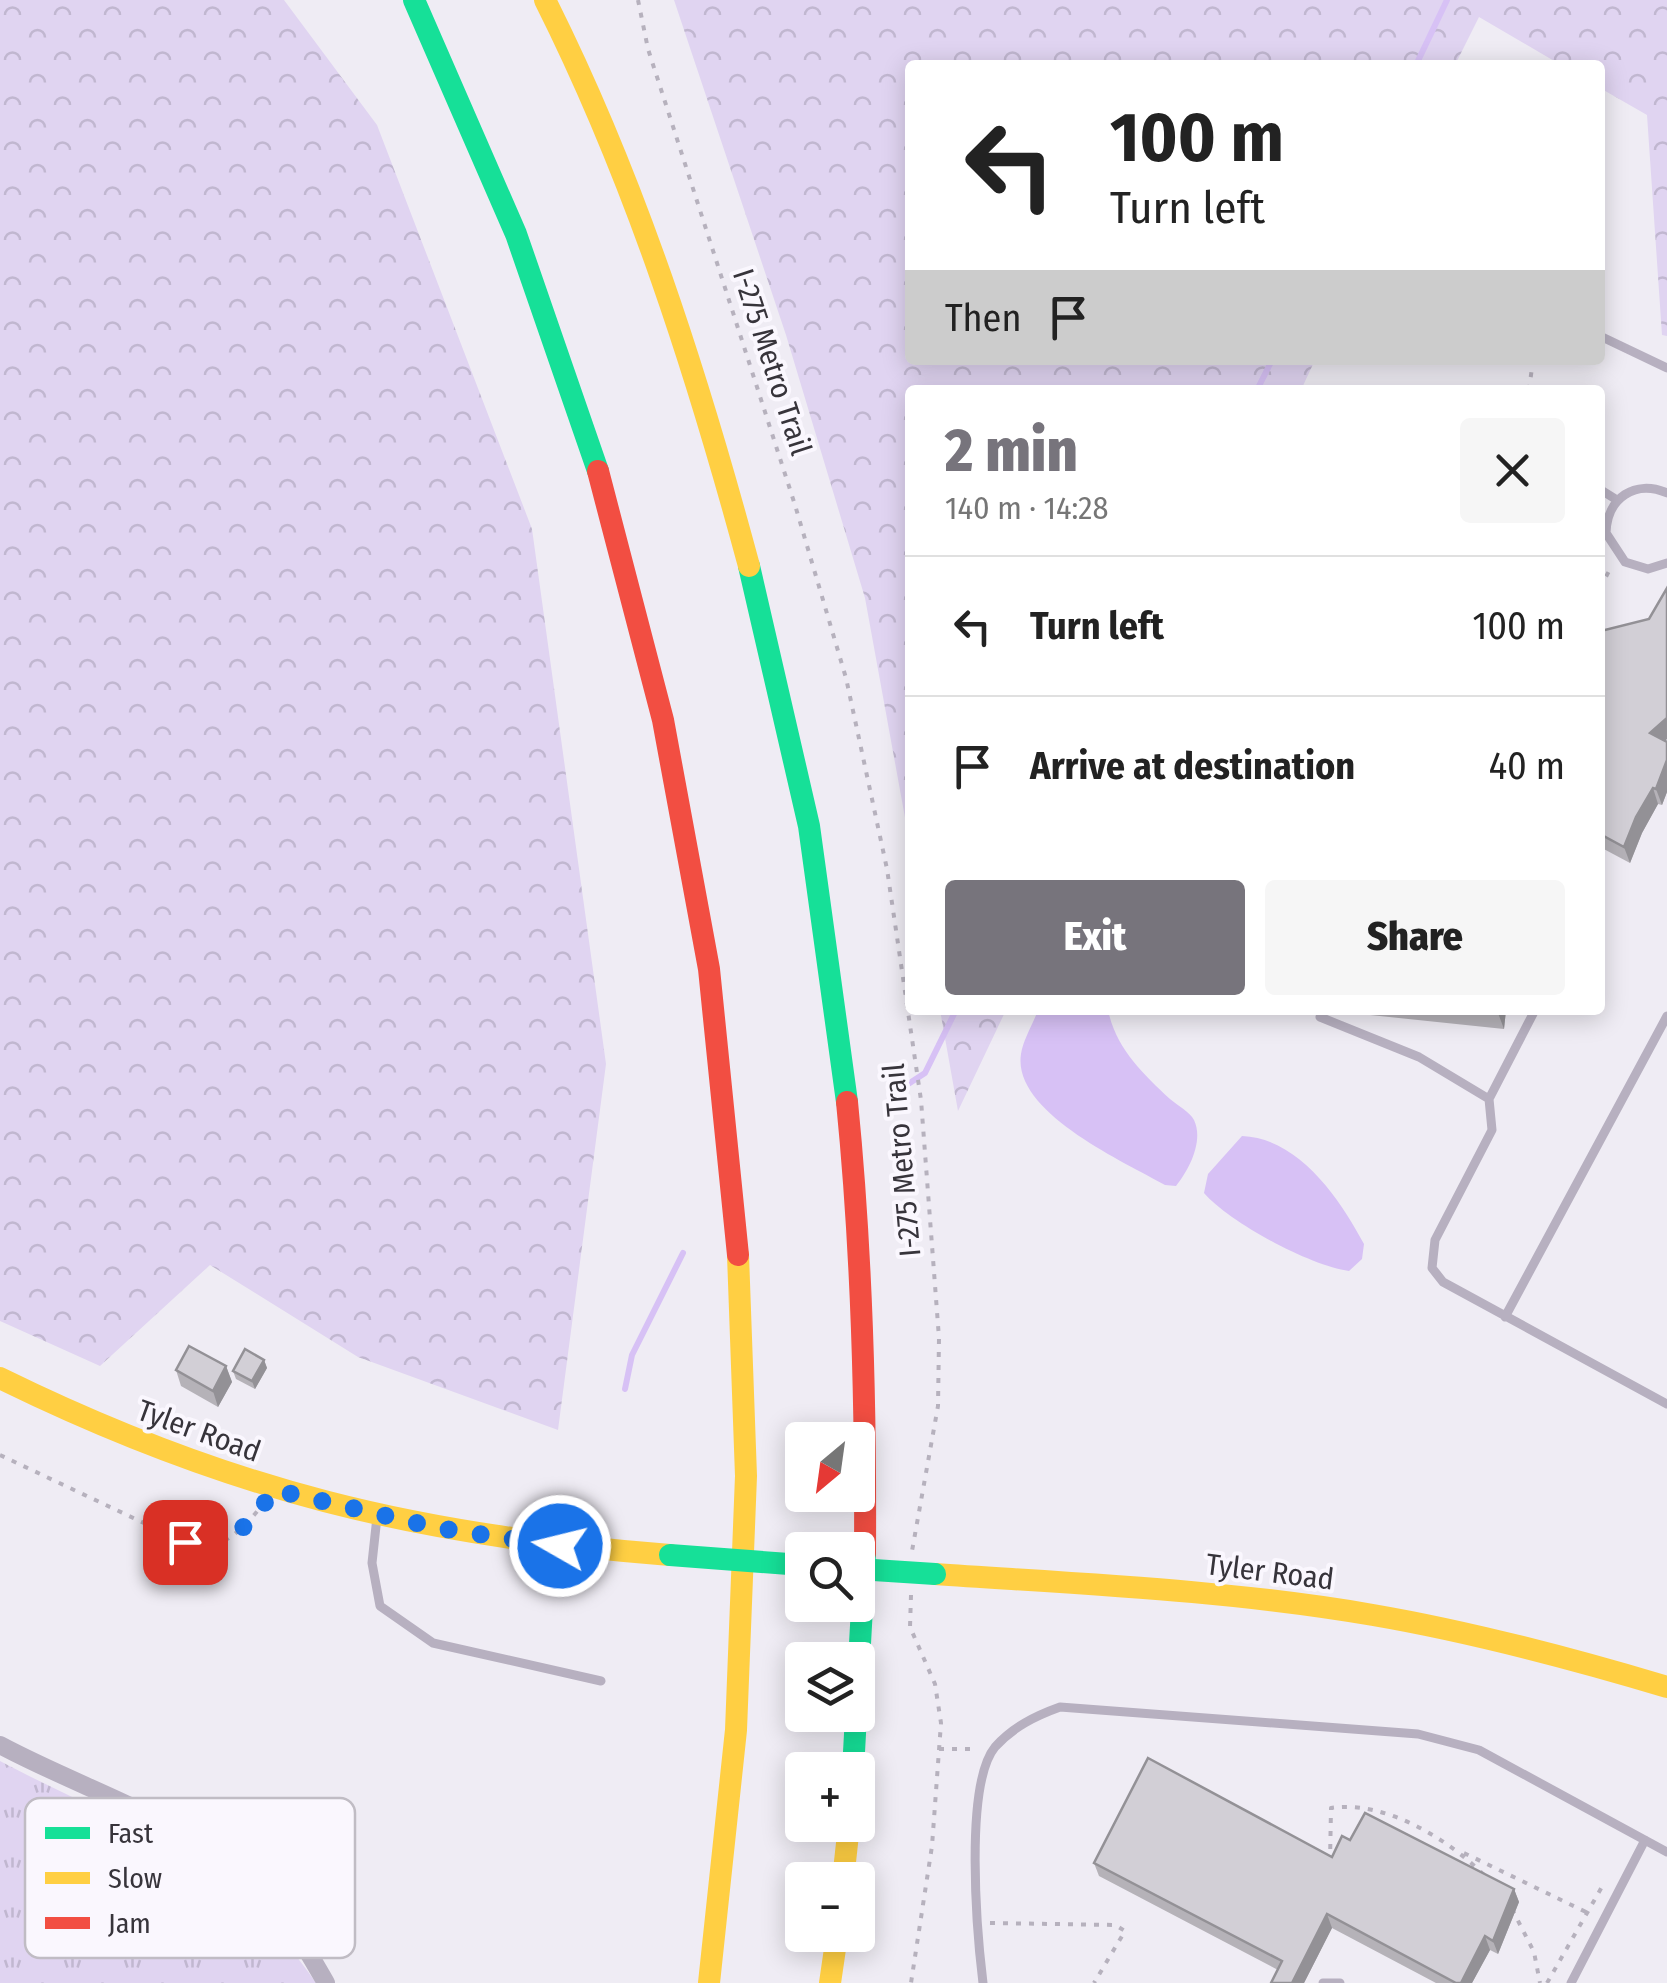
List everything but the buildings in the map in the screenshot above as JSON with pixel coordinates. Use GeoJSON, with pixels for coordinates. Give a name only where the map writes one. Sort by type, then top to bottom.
{"type":"FeatureCollection","features":[{"type":"Feature","properties":{"kind":"main road"},"geometry":{"type":"LineString","coordinates":[[414,0],[521,247],[594,457],[660,702],[720,1033],[740,1225],[746,1396],[738,1726],[709,1983]]}},
{"type":"Feature","properties":{"kind":"main road"},"geometry":{"type":"LineString","coordinates":[[545,0],[639,222],[712,432],[770,644],[809,832],[850,1126],[866,1345],[867,1467],[855,1752]]}},
{"type":"Feature","properties":{"kind":"main road","name":"Tyler Road"},"geometry":{"type":"LineString","coordinates":[[0,1378],[180,1459],[275,1490],[491,1537],[785,1564]]}},
{"type":"Feature","properties":{"kind":"main road","name":"Tyler Road"},"geometry":{"type":"LineString","coordinates":[[875,1570],[1147,1588],[1331,1608],[1506,1642],[1667,1687]]}},
{"type":"Feature","properties":{"kind":"main road"},"geometry":{"type":"LineString","coordinates":[[830,1983],[835,1952]]}},
{"type":"Feature","properties":{"kind":"street"},"geometry":{"type":"LineString","coordinates":[[0,1745],[112,1798]]}},
{"type":"Feature","properties":{"kind":"street"},"geometry":{"type":"LineString","coordinates":[[312,1958],[326,1983]]}},
{"type":"Feature","properties":{"kind":"lane"},"geometry":{"type":"LineString","coordinates":[[1605,338],[1667,368]]}},
{"type":"Feature","properties":{"kind":"lane"},"geometry":{"type":"LineString","coordinates":[[1667,493],[1639,488],[1617,500],[1607,521],[1616,554],[1636,567],[1667,563]]}},
{"type":"Feature","properties":{"kind":"lane"},"geometry":{"type":"LineString","coordinates":[[1605,492],[1617,500]]}},
{"type":"Feature","properties":{"kind":"lane"},"geometry":{"type":"LineString","coordinates":[[1533,1015],[1489,1098],[1492,1130],[1435,1240],[1430,1259],[1443,1282],[1667,1404]]}},
{"type":"Feature","properties":{"kind":"lane"},"geometry":{"type":"LineString","coordinates":[[1504,1317],[1667,1016]]}},
{"type":"Feature","properties":{"kind":"lane"},"geometry":{"type":"LineString","coordinates":[[1320,1017],[1419,1058],[1489,1098]]}},
{"type":"Feature","properties":{"kind":"lane"},"geometry":{"type":"LineString","coordinates":[[378,1514],[372,1563],[380,1606],[433,1643],[600,1681]]}},
{"type":"Feature","properties":{"kind":"lane"},"geometry":{"type":"LineString","coordinates":[[983,1983],[975,1922],[979,1787],[993,1750],[1026,1720],[1060,1706],[1418,1734],[1479,1750],[1667,1852]]}},
{"type":"Feature","properties":{"kind":"lane"},"geometry":{"type":"LineString","coordinates":[[1571,1983],[1645,1840]]}},
{"type":"Feature","properties":{"kind":"lane"},"geometry":{"type":"LineString","coordinates":[[1324,1983],[1340,1983]]}},
{"type":"Feature","properties":{"kind":"path","name":"I-275 Metro Trail"},"geometry":{"type":"LineString","coordinates":[[638,0],[648,49],[795,505],[846,678],[887,869],[905,986]]}},
{"type":"Feature","properties":{"kind":"path"},"geometry":{"type":"LineString","coordinates":[[1605,579],[1609,572]]}},
{"type":"Feature","properties":{"kind":"path","name":"I-275 Metro Trail"},"geometry":{"type":"LineString","coordinates":[[909,1015],[921,1100],[939,1338],[938,1406],[912,1562]]}},
{"type":"Feature","properties":{"kind":"path"},"geometry":{"type":"LineString","coordinates":[[0,1455],[198,1549],[213,1548],[243,1529],[275,1490]]}},
{"type":"Feature","properties":{"kind":"path"},"geometry":{"type":"LineString","coordinates":[[911,1983],[932,1846],[941,1724],[935,1684],[910,1627],[912,1578]]}},
{"type":"Feature","properties":{"kind":"path"},"geometry":{"type":"LineString","coordinates":[[938,1748],[993,1750]]}},
{"type":"Feature","properties":{"kind":"path"},"geometry":{"type":"LineString","coordinates":[[1330,1862],[1331,1808],[1378,1814],[1432,1834],[1586,1912]]}},
{"type":"Feature","properties":{"kind":"path"},"geometry":{"type":"LineString","coordinates":[[1460,1850],[1496,1887]]}},
{"type":"Feature","properties":{"kind":"path"},"geometry":{"type":"LineString","coordinates":[[1544,1983],[1602,1885]]}},
{"type":"Feature","properties":{"kind":"path"},"geometry":{"type":"LineString","coordinates":[[1506,1900],[1529,1940],[1544,1983]]}},
{"type":"Feature","properties":{"kind":"path"},"geometry":{"type":"LineString","coordinates":[[975,1922],[1115,1925],[1125,1931],[1094,1983]]}},
{"type":"Feature","properties":{"kind":"green space"},"geometry":{"type":"Polygon","coordinates":[[[0,0],[284,0],[377,125],[532,529],[606,1064],[558,1430],[358,1357],[210,1265],[100,1366],[0,1321],[0,0]]]}},
{"type":"Feature","properties":{"kind":"green space"},"geometry":{"type":"Polygon","coordinates":[[[674,0],[1667,0],[1667,336],[1662,335],[1647,115],[1605,91],[1605,60],[1552,60],[1479,17],[1458,60],[905,60],[905,365],[1313,365],[1303,385],[905,385],[905,818],[865,598],[786,335],[674,0]]]}},
{"type":"Feature","properties":{"kind":"green space"},"geometry":{"type":"Polygon","coordinates":[[[941,1015],[1004,1015],[958,1111],[941,1015]]]}},
{"type":"Feature","properties":{"kind":"green space"},"geometry":{"type":"Polygon","coordinates":[[[0,1761],[76,1798],[25,1798],[25,1958],[297,1958],[316,1983],[0,1983],[0,1761]]]}},
{"type":"Feature","properties":{"kind":"shaded area"},"geometry":{"type":"Polygon","coordinates":[[[1036,1015],[1109,1015],[1132,1059],[1192,1117],[1197,1128],[1190,1164],[1176,1186],[1165,1185],[1099,1148],[1052,1115],[1034,1096],[1023,1075],[1021,1054],[1036,1015]]]}},
{"type":"Feature","properties":{"kind":"shaded area"},"geometry":{"type":"Polygon","coordinates":[[[1242,1136],[1282,1147],[1330,1191],[1364,1244],[1362,1259],[1349,1271],[1313,1261],[1271,1241],[1232,1217],[1204,1193],[1208,1174],[1242,1136]]]}},
{"type":"Feature","properties":{"kind":"waterway"},"geometry":{"type":"LineString","coordinates":[[1418,60],[1447,0]]}},
{"type":"Feature","properties":{"kind":"waterway"},"geometry":{"type":"LineString","coordinates":[[1260,385],[1270,365]]}},
{"type":"Feature","properties":{"kind":"waterway"},"geometry":{"type":"LineString","coordinates":[[896,1092],[925,1073],[954,1015]]}},
{"type":"Feature","properties":{"kind":"waterway"},"geometry":{"type":"LineString","coordinates":[[625,1389],[632,1355],[683,1253]]}},
{"type":"Feature","properties":{"kind":"traffic: fast"},"geometry":{"type":"LineString","coordinates":[[414,0],[516,234],[598,471]]}},
{"type":"Feature","properties":{"kind":"traffic: fast"},"geometry":{"type":"LineString","coordinates":[[749,566],[809,826],[847,1102]]}},
{"type":"Feature","properties":{"kind":"traffic: fast"},"geometry":{"type":"LineString","coordinates":[[670,1555],[785,1564]]}},
{"type":"Feature","properties":{"kind":"traffic: fast"},"geometry":{"type":"LineString","coordinates":[[875,1570],[935,1574]]}},
{"type":"Feature","properties":{"kind":"traffic: fast"},"geometry":{"type":"LineString","coordinates":[[854,1752],[861,1622]]}},
{"type":"Feature","properties":{"kind":"traffic: slow"},"geometry":{"type":"LineString","coordinates":[[545,0],[608,137],[661,278],[708,421],[749,566]]}},
{"type":"Feature","properties":{"kind":"traffic: slow"},"geometry":{"type":"LineString","coordinates":[[709,1983],[736,1730],[746,1476],[738,1255]]}},
{"type":"Feature","properties":{"kind":"traffic: slow"},"geometry":{"type":"LineString","coordinates":[[0,1378],[165,1450],[326,1501],[491,1535],[670,1555]]}},
{"type":"Feature","properties":{"kind":"traffic: slow"},"geometry":{"type":"LineString","coordinates":[[935,1574],[1154,1589],[1319,1606],[1484,1638],[1667,1687]]}},
{"type":"Feature","properties":{"kind":"traffic: slow"},"geometry":{"type":"LineString","coordinates":[[845,1862],[847,1842]]}},
{"type":"Feature","properties":{"kind":"traffic: slow"},"geometry":{"type":"LineString","coordinates":[[830,1983],[835,1952]]}},
{"type":"Feature","properties":{"kind":"traffic: jam"},"geometry":{"type":"LineString","coordinates":[[598,471],[663,720],[709,969],[738,1255]]}},
{"type":"Feature","properties":{"kind":"traffic: jam"},"geometry":{"type":"LineString","coordinates":[[847,1102],[862,1327],[865,1532]]}},
{"type":"Feature","properties":{"kind":"route"},"geometry":{"type":"LineString","coordinates":[[185,1542],[198,1549],[213,1548],[243,1529],[275,1490],[438,1528],[560,1546]]}}]}
